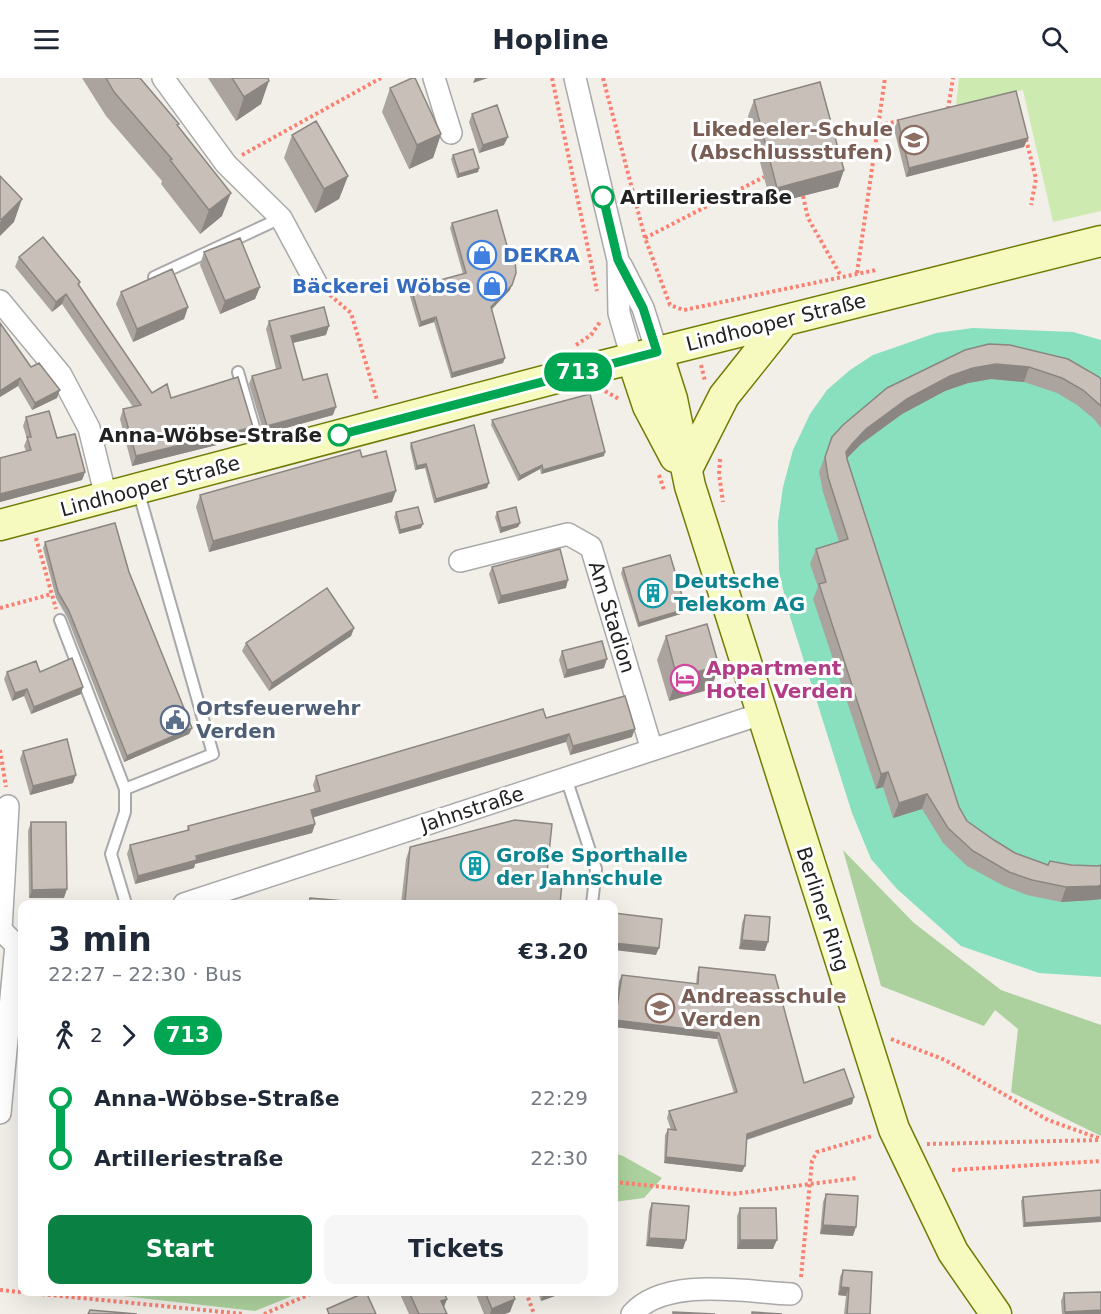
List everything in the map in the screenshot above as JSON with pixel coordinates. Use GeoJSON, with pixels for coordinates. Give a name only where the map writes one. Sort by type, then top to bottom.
{"type":"FeatureCollection","features":[{"type":"Feature","properties":{"kind":"street"},"geometry":{"type":"LineString","coordinates":[[163,78],[226,164],[281,218],[316,283]]}},
{"type":"Feature","properties":{"kind":"street"},"geometry":{"type":"LineString","coordinates":[[434,78],[451,133]]}},
{"type":"Feature","properties":{"kind":"street"},"geometry":{"type":"LineString","coordinates":[[575,78],[618,260],[643,308],[645,355]]}},
{"type":"Feature","properties":{"kind":"street","name":"Lindhooper Straße"},"geometry":{"type":"LineString","coordinates":[[0,525],[645,355],[1101,241]]}},
{"type":"Feature","properties":{"kind":"street"},"geometry":{"type":"LineString","coordinates":[[0,301],[61,375],[89,428],[106,497]]}},
{"type":"Feature","properties":{"kind":"street"},"geometry":{"type":"LineString","coordinates":[[689,478],[724,396],[783,322]]}},
{"type":"Feature","properties":{"kind":"street","name":"Berliner Ring"},"geometry":{"type":"LineString","coordinates":[[645,355],[672,399],[689,478],[761,714],[894,1129],[953,1252],[996,1314]]}},
{"type":"Feature","properties":{"kind":"street","name":"Am Stadion"},"geometry":{"type":"LineString","coordinates":[[460,561],[568,534],[591,547],[652,750]]}},
{"type":"Feature","properties":{"kind":"street","name":"Jahnstraße"},"geometry":{"type":"LineString","coordinates":[[196,900],[761,714]]}},
{"type":"Feature","properties":{"kind":"street"},"geometry":{"type":"LineString","coordinates":[[8,806],[1,930],[18,943]]}},
{"type":"Feature","properties":{"kind":"street"},"geometry":{"type":"LineString","coordinates":[[0,1113],[18,953]]}},
{"type":"Feature","properties":{"kind":"street"},"geometry":{"type":"LineString","coordinates":[[632,1314],[651,1298],[669,1293],[704,1289],[791,1294]]}},
{"type":"Feature","properties":{"kind":"lane"},"geometry":{"type":"LineString","coordinates":[[154,277],[281,218]]}},
{"type":"Feature","properties":{"kind":"lane"},"geometry":{"type":"LineString","coordinates":[[238,372],[262,456]]}},
{"type":"Feature","properties":{"kind":"lane"},"geometry":{"type":"LineString","coordinates":[[126,789],[213,754],[138,489]]}},
{"type":"Feature","properties":{"kind":"lane"},"geometry":{"type":"LineString","coordinates":[[60,620],[126,789],[126,812],[111,854],[125,900]]}},
{"type":"Feature","properties":{"kind":"lane"},"geometry":{"type":"LineString","coordinates":[[566,778],[596,869],[592,900]]}},
{"type":"Feature","properties":{"kind":"path"},"geometry":{"type":"LineString","coordinates":[[226,164],[381,78]]}},
{"type":"Feature","properties":{"kind":"path"},"geometry":{"type":"LineString","coordinates":[[552,78],[598,296]]}},
{"type":"Feature","properties":{"kind":"path"},"geometry":{"type":"LineString","coordinates":[[603,78],[645,238],[667,301],[684,310],[886,268]]}},
{"type":"Feature","properties":{"kind":"path"},"geometry":{"type":"LineString","coordinates":[[857,273],[885,78]]}},
{"type":"Feature","properties":{"kind":"path"},"geometry":{"type":"LineString","coordinates":[[937,112],[949,109],[953,78]]}},
{"type":"Feature","properties":{"kind":"path"},"geometry":{"type":"LineString","coordinates":[[879,125],[902,120]]}},
{"type":"Feature","properties":{"kind":"path"},"geometry":{"type":"LineString","coordinates":[[1023,128],[1036,179],[1031,205]]}},
{"type":"Feature","properties":{"kind":"path"},"geometry":{"type":"LineString","coordinates":[[645,238],[764,177]]}},
{"type":"Feature","properties":{"kind":"path"},"geometry":{"type":"LineString","coordinates":[[803,196],[808,218],[841,276]]}},
{"type":"Feature","properties":{"kind":"path"},"geometry":{"type":"LineString","coordinates":[[316,283],[351,313],[384,424]]}},
{"type":"Feature","properties":{"kind":"path"},"geometry":{"type":"LineString","coordinates":[[579,345],[591,335],[602,317]]}},
{"type":"Feature","properties":{"kind":"path"},"geometry":{"type":"LineString","coordinates":[[700,360],[706,386]]}},
{"type":"Feature","properties":{"kind":"path"},"geometry":{"type":"LineString","coordinates":[[603,390],[612,393],[621,402]]}},
{"type":"Feature","properties":{"kind":"path"},"geometry":{"type":"LineString","coordinates":[[721,453],[719,474],[723,506]]}},
{"type":"Feature","properties":{"kind":"path"},"geometry":{"type":"LineString","coordinates":[[36,534],[60,620]]}},
{"type":"Feature","properties":{"kind":"path"},"geometry":{"type":"LineString","coordinates":[[0,608],[52,594]]}},
{"type":"Feature","properties":{"kind":"path"},"geometry":{"type":"LineString","coordinates":[[0,750],[8,806]]}},
{"type":"Feature","properties":{"kind":"path"},"geometry":{"type":"LineString","coordinates":[[889,1047],[885,1036],[945,1060],[1048,1120],[1101,1139]]}},
{"type":"Feature","properties":{"kind":"path"},"geometry":{"type":"LineString","coordinates":[[922,1134],[931,1154]]}},
{"type":"Feature","properties":{"kind":"path"},"geometry":{"type":"LineString","coordinates":[[791,1294],[800,1280],[812,1161],[817,1152],[876,1136]]}},
{"type":"Feature","properties":{"kind":"path"},"geometry":{"type":"LineString","coordinates":[[926,1144],[1101,1139]]}},
{"type":"Feature","properties":{"kind":"path"},"geometry":{"type":"LineString","coordinates":[[952,1170],[1101,1161]]}},
{"type":"Feature","properties":{"kind":"path"},"geometry":{"type":"LineString","coordinates":[[618,1182],[733,1194],[857,1178]]}},
{"type":"Feature","properties":{"kind":"path"},"geometry":{"type":"LineString","coordinates":[[0,1290],[18,1292]]}},
{"type":"Feature","properties":{"kind":"path"},"geometry":{"type":"LineString","coordinates":[[61,1296],[244,1314]]}},
{"type":"Feature","properties":{"kind":"path"},"geometry":{"type":"LineString","coordinates":[[264,1314],[306,1296]]}},
{"type":"Feature","properties":{"kind":"path"},"geometry":{"type":"LineString","coordinates":[[527,1296],[534,1314]]}},
{"type":"Feature","properties":{"kind":"green space"},"geometry":{"type":"Polygon","coordinates":[[[959,78],[1101,78],[1101,211],[1053,222],[1023,90],[956,105],[959,78]]]}},
{"type":"Feature","properties":{"kind":"green space"},"geometry":{"type":"Polygon","coordinates":[[[973,328],[1073,332],[1101,340],[1101,977],[1039,973],[961,946],[897,889],[871,859],[852,813],[787,607],[779,571],[778,522],[783,487],[793,450],[810,414],[827,390],[850,370],[873,355],[936,333],[973,328]]]}},
{"type":"Feature","properties":{"kind":"green space"},"geometry":{"type":"Polygon","coordinates":[[[843,850],[914,923],[1001,990],[1101,1025],[1101,1136],[1011,1092],[1018,1029],[995,1010],[984,1026],[881,986],[843,850]]]}},
{"type":"Feature","properties":{"kind":"green space"},"geometry":{"type":"Polygon","coordinates":[[[618,1154],[662,1178],[644,1198],[618,1201],[618,1154]]]}},
{"type":"Feature","properties":{"kind":"green space"},"geometry":{"type":"Polygon","coordinates":[[[122,1296],[292,1296],[255,1311],[122,1296]]]}},
{"type":"Feature","properties":{"kind":"building"},"geometry":{"type":"Polygon","coordinates":[[[106,78],[140,78],[179,124],[177,125],[231,193],[209,210],[170,160],[172,159],[114,92],[106,78]]]}},
{"type":"Feature","properties":{"kind":"building"},"geometry":{"type":"Polygon","coordinates":[[[232,78],[268,78],[269,81],[244,97],[232,78]]]}},
{"type":"Feature","properties":{"kind":"building"},"geometry":{"type":"Polygon","coordinates":[[[415,78],[441,134],[417,145],[390,88],[415,78]]]}},
{"type":"Feature","properties":{"kind":"building"},"geometry":{"type":"Polygon","coordinates":[[[820,82],[844,170],[777,188],[754,100],[820,82]]]}},
{"type":"Feature","properties":{"kind":"building"},"geometry":{"type":"Polygon","coordinates":[[[1016,91],[1028,138],[909,168],[898,120],[1016,91]]]}},
{"type":"Feature","properties":{"kind":"building"},"geometry":{"type":"Polygon","coordinates":[[[497,105],[508,137],[483,145],[472,114],[497,105]]]}},
{"type":"Feature","properties":{"kind":"building"},"geometry":{"type":"Polygon","coordinates":[[[316,121],[348,176],[324,189],[292,135],[316,121]]]}},
{"type":"Feature","properties":{"kind":"building"},"geometry":{"type":"Polygon","coordinates":[[[473,149],[479,168],[459,174],[453,155],[473,149]]]}},
{"type":"Feature","properties":{"kind":"building"},"geometry":{"type":"Polygon","coordinates":[[[0,176],[22,199],[1,220],[0,218],[0,176]]]}},
{"type":"Feature","properties":{"kind":"building"},"geometry":{"type":"Polygon","coordinates":[[[497,210],[511,260],[515,260],[516,273],[512,285],[491,307],[505,358],[452,373],[436,317],[421,322],[411,288],[466,273],[452,223],[497,210]]]}},
{"type":"Feature","properties":{"kind":"building"},"geometry":{"type":"Polygon","coordinates":[[[43,237],[80,282],[78,284],[152,393],[167,384],[171,398],[238,377],[253,427],[136,456],[123,409],[141,405],[66,294],[56,302],[19,257],[43,237]]]}},
{"type":"Feature","properties":{"kind":"building"},"geometry":{"type":"Polygon","coordinates":[[[240,238],[260,287],[225,301],[204,252],[240,238]]]}},
{"type":"Feature","properties":{"kind":"building"},"geometry":{"type":"Polygon","coordinates":[[[172,269],[188,307],[137,329],[121,292],[172,269]]]}},
{"type":"Feature","properties":{"kind":"building"},"geometry":{"type":"Polygon","coordinates":[[[324,307],[329,326],[291,336],[303,380],[327,374],[336,407],[267,426],[252,376],[281,368],[269,321],[324,307]]]}},
{"type":"Feature","properties":{"kind":"building"},"geometry":{"type":"Polygon","coordinates":[[[0,323],[31,367],[39,363],[60,390],[35,403],[20,378],[0,391],[0,323]]]}},
{"type":"Feature","properties":{"kind":"building"},"geometry":{"type":"Polygon","coordinates":[[[989,344],[1010,345],[1068,359],[1101,379],[1101,406],[1083,390],[1062,378],[1029,367],[996,364],[973,368],[950,376],[907,399],[866,429],[846,452],[847,459],[959,807],[967,821],[1015,853],[1048,865],[1050,861],[1071,865],[1101,865],[1101,885],[1098,886],[1066,887],[1032,880],[1009,872],[973,851],[948,828],[927,794],[899,803],[888,772],[881,774],[819,584],[826,582],[816,549],[848,539],[828,477],[825,457],[832,437],[887,388],[965,350],[989,344]]]}},
{"type":"Feature","properties":{"kind":"building"},"geometry":{"type":"Polygon","coordinates":[[[590,394],[605,452],[543,470],[542,465],[520,476],[492,420],[590,394]]]}},
{"type":"Feature","properties":{"kind":"building"},"geometry":{"type":"Polygon","coordinates":[[[49,411],[57,438],[75,434],[85,472],[0,494],[0,458],[31,450],[27,437],[31,437],[26,417],[49,411]]]}},
{"type":"Feature","properties":{"kind":"building"},"geometry":{"type":"Polygon","coordinates":[[[474,425],[489,483],[436,499],[426,464],[417,466],[411,443],[474,425]]]}},
{"type":"Feature","properties":{"kind":"building"},"geometry":{"type":"Polygon","coordinates":[[[360,450],[362,457],[386,451],[396,491],[213,541],[200,495],[360,450]]]}},
{"type":"Feature","properties":{"kind":"building"},"geometry":{"type":"Polygon","coordinates":[[[418,507],[423,524],[400,530],[396,512],[418,507]]]}},
{"type":"Feature","properties":{"kind":"building"},"geometry":{"type":"Polygon","coordinates":[[[516,507],[520,523],[501,528],[497,512],[516,507]]]}},
{"type":"Feature","properties":{"kind":"building"},"geometry":{"type":"Polygon","coordinates":[[[115,523],[129,572],[192,728],[127,756],[69,611],[58,592],[45,542],[115,523]]]}},
{"type":"Feature","properties":{"kind":"building"},"geometry":{"type":"Polygon","coordinates":[[[560,549],[568,580],[501,596],[492,567],[560,549]]]}},
{"type":"Feature","properties":{"kind":"building","name":"Deutsche Telekom AG"},"geometry":{"type":"Polygon","coordinates":[[[670,555],[686,609],[639,623],[623,568],[670,555]]]}},
{"type":"Feature","properties":{"kind":"building"},"geometry":{"type":"Polygon","coordinates":[[[327,588],[354,628],[272,683],[246,643],[327,588]]]}},
{"type":"Feature","properties":{"kind":"building"},"geometry":{"type":"Polygon","coordinates":[[[707,624],[719,666],[677,677],[666,636],[707,624]]]}},
{"type":"Feature","properties":{"kind":"building"},"geometry":{"type":"Polygon","coordinates":[[[602,641],[607,659],[567,670],[562,651],[602,641]]]}},
{"type":"Feature","properties":{"kind":"building"},"geometry":{"type":"Polygon","coordinates":[[[72,658],[83,687],[34,707],[27,689],[15,693],[7,672],[36,661],[40,672],[72,658]]]}},
{"type":"Feature","properties":{"kind":"building"},"geometry":{"type":"Polygon","coordinates":[[[625,696],[635,729],[573,746],[569,734],[311,810],[315,824],[196,856],[197,860],[138,876],[130,845],[189,830],[188,826],[320,791],[316,776],[543,709],[546,718],[625,696]]]}},
{"type":"Feature","properties":{"kind":"building"},"geometry":{"type":"Polygon","coordinates":[[[67,739],[76,775],[33,786],[23,751],[67,739]]]}},
{"type":"Feature","properties":{"kind":"building","name":"Große Sporthalle der Jahnschule"},"geometry":{"type":"Polygon","coordinates":[[[515,820],[552,824],[547,872],[563,873],[560,900],[405,900],[410,847],[515,820]]]}},
{"type":"Feature","properties":{"kind":"building"},"geometry":{"type":"Polygon","coordinates":[[[31,822],[66,822],[67,889],[32,890],[31,822]]]}},
{"type":"Feature","properties":{"kind":"building"},"geometry":{"type":"Polygon","coordinates":[[[310,898],[333,900],[310,900],[310,898]]]}},
{"type":"Feature","properties":{"kind":"building"},"geometry":{"type":"Polygon","coordinates":[[[618,914],[662,919],[659,948],[618,943],[618,914]]]}},
{"type":"Feature","properties":{"kind":"building"},"geometry":{"type":"Polygon","coordinates":[[[745,915],[770,917],[768,942],[742,940],[745,915]]]}},
{"type":"Feature","properties":{"kind":"building"},"geometry":{"type":"Polygon","coordinates":[[[699,967],[775,975],[804,1083],[844,1069],[854,1097],[747,1134],[745,1166],[666,1157],[668,1129],[676,1130],[669,1111],[737,1092],[719,1033],[618,1020],[622,975],[698,984],[699,967]]]}},
{"type":"Feature","properties":{"kind":"building"},"geometry":{"type":"Polygon","coordinates":[[[1101,1190],[1101,1217],[1025,1223],[1023,1197],[1101,1190]]]}},
{"type":"Feature","properties":{"kind":"building"},"geometry":{"type":"Polygon","coordinates":[[[826,1194],[858,1196],[856,1227],[823,1225],[826,1194]]]}},
{"type":"Feature","properties":{"kind":"building"},"geometry":{"type":"Polygon","coordinates":[[[652,1203],[689,1206],[686,1240],[649,1238],[652,1203]]]}},
{"type":"Feature","properties":{"kind":"building"},"geometry":{"type":"Polygon","coordinates":[[[740,1208],[776,1208],[777,1240],[740,1240],[740,1208]]]}},
{"type":"Feature","properties":{"kind":"building"},"geometry":{"type":"Polygon","coordinates":[[[843,1270],[872,1272],[870,1314],[847,1314],[849,1288],[841,1287],[843,1270]]]}},
{"type":"Feature","properties":{"kind":"building"},"geometry":{"type":"Polygon","coordinates":[[[1101,1292],[1101,1310],[1065,1312],[1064,1293],[1101,1292]]]}},
{"type":"Feature","properties":{"kind":"building"},"geometry":{"type":"Polygon","coordinates":[[[357,1296],[368,1296],[376,1314],[329,1314],[327,1309],[357,1296]]]}},
{"type":"Feature","properties":{"kind":"building"},"geometry":{"type":"Polygon","coordinates":[[[411,1296],[445,1296],[447,1299],[441,1301],[447,1314],[419,1314],[411,1296]]]}},
{"type":"Feature","properties":{"kind":"building"},"geometry":{"type":"Polygon","coordinates":[[[487,1296],[514,1296],[515,1299],[492,1309],[487,1296]]]}},
{"type":"Feature","properties":{"kind":"building"},"geometry":{"type":"Polygon","coordinates":[[[90,1310],[137,1314],[88,1314],[90,1310]]]}},
{"type":"Feature","properties":{"kind":"building"},"geometry":{"type":"Polygon","coordinates":[[[673,1312],[715,1314],[673,1314],[673,1312]]]}},
{"type":"Feature","properties":{"kind":"building"},"geometry":{"type":"Polygon","coordinates":[[[752,1312],[782,1314],[752,1314],[752,1312]]]}},
{"type":"Feature","properties":{"kind":"bus line","name":"713"},"geometry":{"type":"LineString","coordinates":[[339,435],[657,352],[643,308],[618,260],[603,197]]}},
{"type":"Feature","properties":{"kind":"place","name":"Likedeeler-Schule (Abschlussstufen)"},"geometry":{"type":"Point","coordinates":[914,140]}},
{"type":"Feature","properties":{"kind":"place","name":"Artilleriestraße"},"geometry":{"type":"Point","coordinates":[603,197]}},
{"type":"Feature","properties":{"kind":"place","name":"DEKRA"},"geometry":{"type":"Point","coordinates":[482,255]}},
{"type":"Feature","properties":{"kind":"place","name":"Bäckerei Wöbse"},"geometry":{"type":"Point","coordinates":[492,286]}},
{"type":"Feature","properties":{"kind":"place","name":"Anna-Wöbse-Straße"},"geometry":{"type":"Point","coordinates":[339,435]}},
{"type":"Feature","properties":{"kind":"place","name":"Deutsche Telekom AG"},"geometry":{"type":"Point","coordinates":[653,593]}},
{"type":"Feature","properties":{"kind":"place","name":"Appartment Hotel Verden"},"geometry":{"type":"Point","coordinates":[685,679]}},
{"type":"Feature","properties":{"kind":"place","name":"Ortsfeuerwehr Verden"},"geometry":{"type":"Point","coordinates":[175,720]}},
{"type":"Feature","properties":{"kind":"place","name":"Große Sporthalle der Jahnschule"},"geometry":{"type":"Point","coordinates":[475,866]}},
{"type":"Feature","properties":{"kind":"place","name":"Andreasschule Verden"},"geometry":{"type":"Point","coordinates":[660,1008]}}]}
